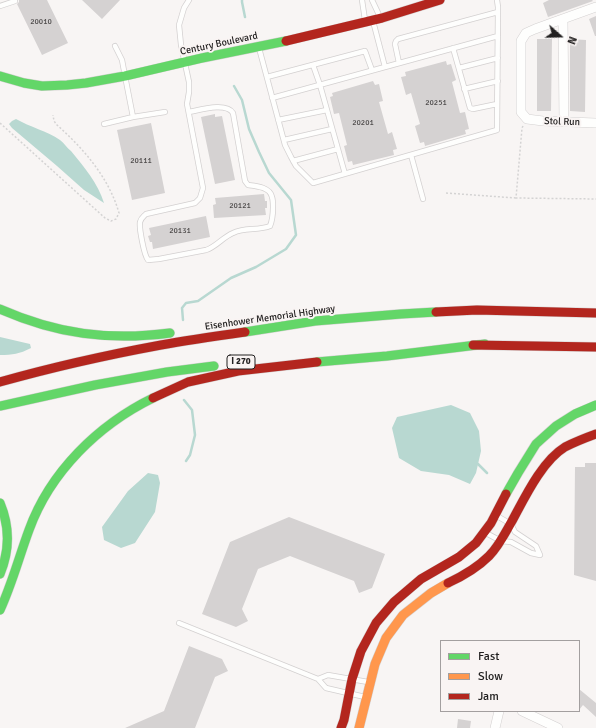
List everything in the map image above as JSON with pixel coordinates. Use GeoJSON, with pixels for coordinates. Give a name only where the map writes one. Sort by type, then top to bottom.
{"type":"FeatureCollection","features":[{"type":"Feature","properties":{"kind":"main road","name":"Century Boulevard"},"geometry":{"type":"LineString","coordinates":[[0,76],[12,81],[45,86],[65,86],[125,76],[258,46],[318,35],[373,21],[440,0]]}},
{"type":"Feature","properties":{"kind":"main road"},"geometry":{"type":"LineString","coordinates":[[0,309],[23,319],[49,327],[98,335],[120,337],[160,335],[182,332]]}},
{"type":"Feature","properties":{"kind":"main road","name":"Eisenhower Memorial Highway"},"geometry":{"type":"LineString","coordinates":[[0,382],[91,359],[161,345],[315,321],[477,310],[596,313]]}},
{"type":"Feature","properties":{"kind":"main road"},"geometry":{"type":"LineString","coordinates":[[233,325],[315,321]]}},
{"type":"Feature","properties":{"kind":"main road"},"geometry":{"type":"LineString","coordinates":[[0,610],[8,593],[29,529],[49,490],[83,447],[103,429],[146,401],[188,382],[238,371],[387,356],[485,344]]}},
{"type":"Feature","properties":{"kind":"main road","name":"I 270"},"geometry":{"type":"LineString","coordinates":[[237,362],[318,353],[387,348],[485,344],[596,347]]}},
{"type":"Feature","properties":{"kind":"main road","name":"I 270"},"geometry":{"type":"LineString","coordinates":[[0,406],[95,384],[221,364]]}},
{"type":"Feature","properties":{"kind":"main road"},"geometry":{"type":"LineString","coordinates":[[341,728],[352,679],[361,651],[376,623],[394,602],[420,579],[459,557],[476,543],[495,516],[536,444],[556,426],[575,414],[596,405]]}},
{"type":"Feature","properties":{"kind":"main road"},"geometry":{"type":"LineString","coordinates":[[359,728],[375,664],[386,638],[403,615],[431,593],[469,572],[489,556],[501,541],[529,490],[546,464],[564,448],[596,434]]}},
{"type":"Feature","properties":{"kind":"main road"},"geometry":{"type":"LineString","coordinates":[[0,503],[6,521],[8,540],[7,555],[0,574]]}},
{"type":"Feature","properties":{"kind":"street"},"geometry":{"type":"LineString","coordinates":[[527,119],[521,112],[521,41],[526,33],[596,7]]}},
{"type":"Feature","properties":{"kind":"street"},"geometry":{"type":"LineString","coordinates":[[563,19],[564,122]]}},
{"type":"Feature","properties":{"kind":"street","name":"Stol Run"},"geometry":{"type":"LineString","coordinates":[[527,119],[543,122],[596,123]]}},
{"type":"Feature","properties":{"kind":"street"},"geometry":{"type":"LineString","coordinates":[[495,728],[499,712]]}},
{"type":"Feature","properties":{"kind":"street"},"geometry":{"type":"LineString","coordinates":[[524,712],[558,728]]}},
{"type":"Feature","properties":{"kind":"lane"},"geometry":{"type":"LineString","coordinates":[[189,0],[184,8],[179,25],[181,45],[189,82],[187,104],[203,188],[200,198],[195,203],[146,214],[142,218],[140,231],[145,256],[148,260],[206,250],[212,248],[232,233],[247,229],[265,228],[270,226],[272,221],[272,196],[269,191],[263,187],[248,184],[246,181],[233,113],[231,110],[221,107],[189,112]]}},
{"type":"Feature","properties":{"kind":"lane"},"geometry":{"type":"LineString","coordinates":[[362,0],[373,21]]}},
{"type":"Feature","properties":{"kind":"lane"},"geometry":{"type":"LineString","coordinates":[[372,0],[373,21],[385,67]]}},
{"type":"Feature","properties":{"kind":"lane"},"geometry":{"type":"LineString","coordinates":[[258,46],[285,145],[296,166],[313,183],[497,130],[497,0]]}},
{"type":"Feature","properties":{"kind":"lane"},"geometry":{"type":"LineString","coordinates":[[0,6],[15,1]]}},
{"type":"Feature","properties":{"kind":"lane"},"geometry":{"type":"LineString","coordinates":[[399,63],[395,44],[398,39],[498,12]]}},
{"type":"Feature","properties":{"kind":"lane"},"geometry":{"type":"LineString","coordinates":[[272,98],[498,36]]}},
{"type":"Feature","properties":{"kind":"lane"},"geometry":{"type":"LineString","coordinates":[[115,46],[122,60],[133,117]]}},
{"type":"Feature","properties":{"kind":"lane"},"geometry":{"type":"LineString","coordinates":[[454,48],[470,108],[473,109],[497,104]]}},
{"type":"Feature","properties":{"kind":"lane"},"geometry":{"type":"LineString","coordinates":[[266,77],[365,51],[372,70]]}},
{"type":"Feature","properties":{"kind":"lane"},"geometry":{"type":"LineString","coordinates":[[459,68],[498,58]]}},
{"type":"Feature","properties":{"kind":"lane"},"geometry":{"type":"LineString","coordinates":[[313,65],[320,84],[345,174]]}},
{"type":"Feature","properties":{"kind":"lane"},"geometry":{"type":"LineString","coordinates":[[464,88],[498,81]]}},
{"type":"Feature","properties":{"kind":"lane"},"geometry":{"type":"LineString","coordinates":[[278,120],[327,110]]}},
{"type":"Feature","properties":{"kind":"lane"},"geometry":{"type":"LineString","coordinates":[[104,124],[133,117],[165,112]]}},
{"type":"Feature","properties":{"kind":"lane"},"geometry":{"type":"LineString","coordinates":[[284,140],[332,129]]}},
{"type":"Feature","properties":{"kind":"lane"},"geometry":{"type":"LineString","coordinates":[[293,161],[338,149]]}},
{"type":"Feature","properties":{"kind":"lane"},"geometry":{"type":"LineString","coordinates":[[411,155],[423,199]]}},
{"type":"Feature","properties":{"kind":"lane"},"geometry":{"type":"LineString","coordinates":[[484,532],[501,541],[511,542],[531,553],[540,555],[536,546],[516,532],[511,524],[495,516]]}},
{"type":"Feature","properties":{"kind":"lane"},"geometry":{"type":"LineString","coordinates":[[178,623],[318,679],[326,688],[366,697]]}},
{"type":"Feature","properties":{"kind":"lane"},"geometry":{"type":"LineString","coordinates":[[318,679],[328,675],[370,683]]}},
{"type":"Feature","properties":{"kind":"path"},"geometry":{"type":"LineString","coordinates":[[0,123],[105,218],[111,221],[116,219],[119,213],[117,204],[104,180],[80,148],[57,126],[53,115]]}},
{"type":"Feature","properties":{"kind":"path"},"geometry":{"type":"LineString","coordinates":[[516,198],[522,128],[527,119]]}},
{"type":"Feature","properties":{"kind":"path"},"geometry":{"type":"LineString","coordinates":[[446,193],[516,198],[596,199]]}},
{"type":"Feature","properties":{"kind":"shaded area"},"geometry":{"type":"Polygon","coordinates":[[[16,119],[50,134],[61,141],[81,163],[98,189],[104,203],[84,190],[12,128],[9,124],[16,119]]]}},
{"type":"Feature","properties":{"kind":"shaded area"},"geometry":{"type":"Polygon","coordinates":[[[0,337],[30,344],[31,348],[16,354],[0,355],[0,337]]]}},
{"type":"Feature","properties":{"kind":"shaded area"},"geometry":{"type":"Polygon","coordinates":[[[451,405],[470,413],[479,431],[481,451],[476,473],[470,484],[449,475],[421,471],[399,458],[392,428],[397,417],[451,405]]]}},
{"type":"Feature","properties":{"kind":"shaded area"},"geometry":{"type":"Polygon","coordinates":[[[148,473],[158,475],[160,483],[155,512],[135,543],[121,548],[104,540],[102,527],[128,491],[148,473]]]}},
{"type":"Feature","properties":{"kind":"building"},"geometry":{"type":"Polygon","coordinates":[[[19,0],[47,0],[68,43],[42,55],[17,4],[19,0]]]}},
{"type":"Feature","properties":{"kind":"building"},"geometry":{"type":"Polygon","coordinates":[[[82,0],[120,0],[102,19],[82,0]]]}},
{"type":"Feature","properties":{"kind":"building"},"geometry":{"type":"Polygon","coordinates":[[[549,0],[593,1],[548,17],[543,3],[549,0]]]}},
{"type":"Feature","properties":{"kind":"building"},"geometry":{"type":"Polygon","coordinates":[[[596,16],[596,36],[595,36],[589,19],[596,16]]]}},
{"type":"Feature","properties":{"kind":"building"},"geometry":{"type":"Polygon","coordinates":[[[537,39],[552,39],[551,111],[537,111],[537,39]]]}},
{"type":"Feature","properties":{"kind":"building"},"geometry":{"type":"Polygon","coordinates":[[[570,39],[586,40],[585,112],[570,111],[570,39]]]}},
{"type":"Feature","properties":{"kind":"building"},"geometry":{"type":"Polygon","coordinates":[[[446,61],[447,65],[451,64],[456,80],[452,82],[460,113],[465,112],[469,129],[465,130],[466,134],[425,146],[424,142],[420,143],[415,126],[420,124],[411,93],[406,95],[401,77],[406,76],[405,72],[446,61]]]}},
{"type":"Feature","properties":{"kind":"building"},"geometry":{"type":"Polygon","coordinates":[[[373,81],[375,85],[379,84],[383,101],[379,102],[388,134],[392,132],[397,149],[393,150],[394,155],[353,165],[352,161],[348,162],[344,146],[347,145],[339,113],[334,114],[330,97],[333,96],[332,93],[373,81]]]}},
{"type":"Feature","properties":{"kind":"building"},"geometry":{"type":"Polygon","coordinates":[[[215,114],[215,117],[222,116],[235,180],[215,184],[201,117],[215,114]]]}},
{"type":"Feature","properties":{"kind":"building"},"geometry":{"type":"Polygon","coordinates":[[[151,123],[165,193],[132,200],[117,130],[151,123]]]}},
{"type":"Feature","properties":{"kind":"building"},"geometry":{"type":"Polygon","coordinates":[[[264,194],[265,201],[267,201],[267,208],[265,208],[266,215],[214,218],[213,205],[216,204],[215,198],[264,194]]]}},
{"type":"Feature","properties":{"kind":"building"},"geometry":{"type":"Polygon","coordinates":[[[206,216],[210,237],[153,249],[152,242],[150,242],[148,236],[151,235],[149,228],[206,216]]]}},
{"type":"Feature","properties":{"kind":"building"},"geometry":{"type":"Polygon","coordinates":[[[585,463],[596,463],[596,581],[574,575],[575,467],[585,467],[585,463]]]}},
{"type":"Feature","properties":{"kind":"building"},"geometry":{"type":"Polygon","coordinates":[[[289,517],[385,554],[372,588],[359,593],[354,581],[290,556],[258,569],[242,609],[248,621],[236,627],[202,614],[230,542],[289,517]]]}},
{"type":"Feature","properties":{"kind":"building"},"geometry":{"type":"Polygon","coordinates":[[[189,646],[222,659],[228,671],[215,677],[195,728],[125,728],[164,711],[189,646]]]}},
{"type":"Feature","properties":{"kind":"building"},"geometry":{"type":"Polygon","coordinates":[[[580,690],[596,703],[596,717],[583,705],[580,709],[580,690]]]}},
{"type":"Feature","properties":{"kind":"building"},"geometry":{"type":"Polygon","coordinates":[[[458,719],[471,721],[470,728],[457,728],[458,719]]]}},
{"type":"Feature","properties":{"kind":"waterway"},"geometry":{"type":"LineString","coordinates":[[242,0],[245,17]]}},
{"type":"Feature","properties":{"kind":"waterway"},"geometry":{"type":"LineString","coordinates":[[183,320],[182,308],[186,303],[198,301],[231,278],[256,267],[286,249],[296,235],[291,200],[269,173],[249,129],[242,100],[234,86]]}},
{"type":"Feature","properties":{"kind":"waterway"},"geometry":{"type":"LineString","coordinates":[[184,400],[192,410],[195,435],[190,455],[186,461]]}},
{"type":"Feature","properties":{"kind":"waterway"},"geometry":{"type":"LineString","coordinates":[[478,464],[487,473]]}},
{"type":"Feature","properties":{"kind":"traffic: fast"},"geometry":{"type":"LineString","coordinates":[[0,76],[24,83],[42,86],[86,83],[286,41]]}},
{"type":"Feature","properties":{"kind":"traffic: fast"},"geometry":{"type":"LineString","coordinates":[[0,309],[21,318],[63,330],[104,336],[170,333]]}},
{"type":"Feature","properties":{"kind":"traffic: fast"},"geometry":{"type":"LineString","coordinates":[[245,332],[315,321],[436,312]]}},
{"type":"Feature","properties":{"kind":"traffic: fast"},"geometry":{"type":"LineString","coordinates":[[317,362],[387,356],[485,344]]}},
{"type":"Feature","properties":{"kind":"traffic: fast"},"geometry":{"type":"LineString","coordinates":[[0,406],[95,385],[167,372],[214,366]]}},
{"type":"Feature","properties":{"kind":"traffic: fast"},"geometry":{"type":"LineString","coordinates":[[0,610],[38,509],[63,470],[78,452],[95,436],[113,422],[153,398]]}},
{"type":"Feature","properties":{"kind":"traffic: fast"},"geometry":{"type":"LineString","coordinates":[[506,494],[536,444],[556,426],[575,414],[596,405]]}},
{"type":"Feature","properties":{"kind":"traffic: fast"},"geometry":{"type":"LineString","coordinates":[[0,503],[6,521],[8,538],[6,556],[0,574]]}},
{"type":"Feature","properties":{"kind":"traffic: slow"},"geometry":{"type":"LineString","coordinates":[[359,728],[375,664],[386,638],[403,615],[431,593],[448,583]]}},
{"type":"Feature","properties":{"kind":"traffic: jam"},"geometry":{"type":"LineString","coordinates":[[286,41],[382,18],[440,0]]}},
{"type":"Feature","properties":{"kind":"traffic: jam"},"geometry":{"type":"LineString","coordinates":[[436,312],[477,310],[596,313]]}},
{"type":"Feature","properties":{"kind":"traffic: jam"},"geometry":{"type":"LineString","coordinates":[[0,382],[60,366],[121,353],[172,343],[245,332]]}},
{"type":"Feature","properties":{"kind":"traffic: jam"},"geometry":{"type":"LineString","coordinates":[[473,345],[596,347]]}},
{"type":"Feature","properties":{"kind":"traffic: jam"},"geometry":{"type":"LineString","coordinates":[[153,398],[188,382],[238,371],[317,362]]}},
{"type":"Feature","properties":{"kind":"traffic: jam"},"geometry":{"type":"LineString","coordinates":[[448,583],[475,568],[493,552],[502,539],[528,491],[549,461],[565,447],[596,434]]}},
{"type":"Feature","properties":{"kind":"traffic: jam"},"geometry":{"type":"LineString","coordinates":[[341,728],[352,679],[361,651],[376,623],[394,602],[421,579],[459,557],[476,543],[491,523],[506,494]]}}]}
